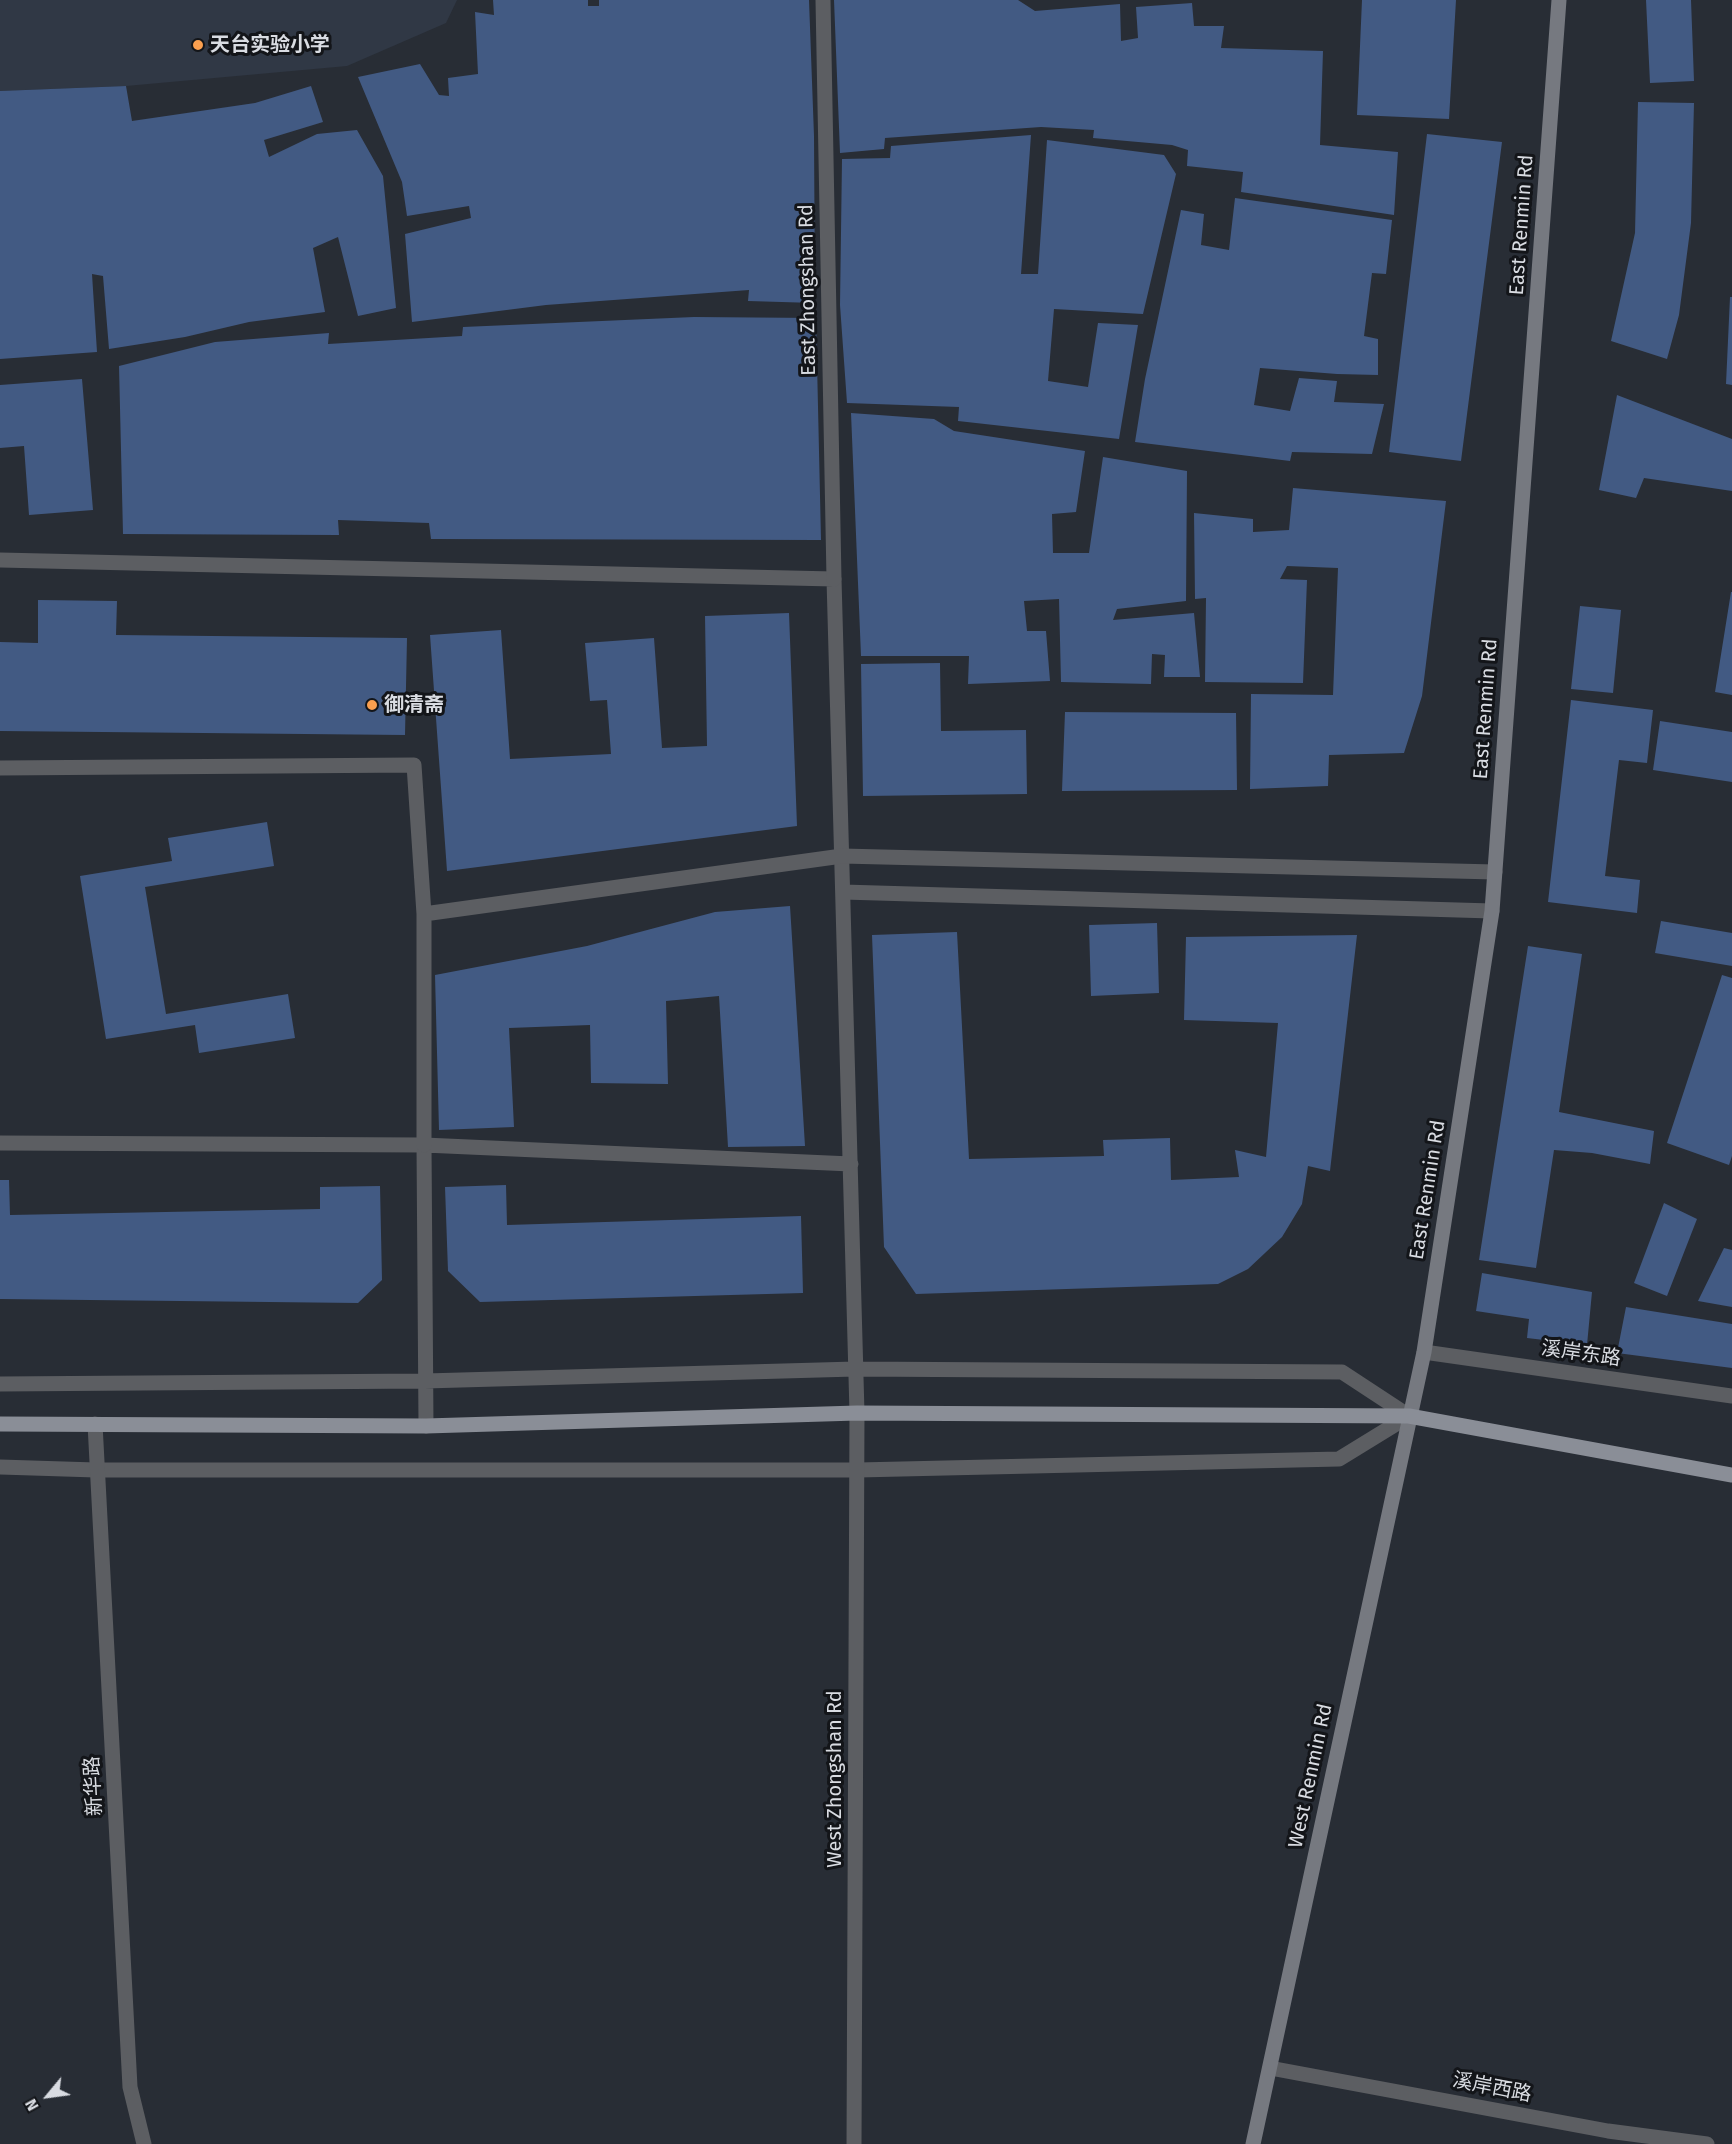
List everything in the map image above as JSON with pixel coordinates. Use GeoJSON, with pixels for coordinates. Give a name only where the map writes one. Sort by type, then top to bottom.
{"type":"FeatureCollection","features":[{"type":"Feature","properties":{"kind":"main road","name":"East Renmin Rd"},"geometry":{"type":"LineString","coordinates":[[1409,1416],[1424,1352],[1492,911],[1560,0]]}},
{"type":"Feature","properties":{"kind":"main road"},"geometry":{"type":"LineString","coordinates":[[0,1424],[426,1426],[857,1413],[1409,1416],[1732,1474]]}},
{"type":"Feature","properties":{"kind":"main road","name":"West Renmin Rd"},"geometry":{"type":"LineString","coordinates":[[1253,2144],[1409,1416]]}},
{"type":"Feature","properties":{"kind":"street","name":"East Zhongshan Rd"},"geometry":{"type":"LineString","coordinates":[[823,0],[834,579],[843,892]]}},
{"type":"Feature","properties":{"kind":"street"},"geometry":{"type":"LineString","coordinates":[[0,560],[834,579]]}},
{"type":"Feature","properties":{"kind":"street"},"geometry":{"type":"LineString","coordinates":[[0,768],[414,765],[424,914],[423,1145],[426,1426]]}},
{"type":"Feature","properties":{"kind":"street"},"geometry":{"type":"LineString","coordinates":[[424,914],[842,856],[1495,872]]}},
{"type":"Feature","properties":{"kind":"street"},"geometry":{"type":"LineString","coordinates":[[843,892],[1492,911]]}},
{"type":"Feature","properties":{"kind":"street","name":"West Zhongshan Rd"},"geometry":{"type":"LineString","coordinates":[[843,892],[858,1470],[854,2144]]}},
{"type":"Feature","properties":{"kind":"street"},"geometry":{"type":"LineString","coordinates":[[0,1143],[423,1145],[851,1164]]}},
{"type":"Feature","properties":{"kind":"street","name":"溪岸东路"},"geometry":{"type":"LineString","coordinates":[[1424,1352],[1732,1396]]}},
{"type":"Feature","properties":{"kind":"street"},"geometry":{"type":"LineString","coordinates":[[0,1384],[425,1381],[855,1369],[1342,1372],[1409,1416],[1339,1459],[858,1470],[96,1470],[0,1467]]}},
{"type":"Feature","properties":{"kind":"street","name":"新华路"},"geometry":{"type":"LineString","coordinates":[[95,1424],[130,2087],[144,2144]]}},
{"type":"Feature","properties":{"kind":"street","name":"溪岸西路"},"geometry":{"type":"LineString","coordinates":[[1270,2068],[1608,2131],[1707,2144]]}},
{"type":"Feature","properties":{"kind":"shaded area","name":"天台实验小学"},"geometry":{"type":"Polygon","coordinates":[[[0,0],[457,0],[446,23],[347,66],[126,86],[0,91],[0,0]]]}},
{"type":"Feature","properties":{"kind":"building"},"geometry":{"type":"Polygon","coordinates":[[[493,0],[588,0],[588,6],[599,6],[599,0],[809,0],[814,136],[815,303],[748,301],[749,290],[546,305],[412,322],[405,234],[471,218],[469,206],[407,216],[402,182],[358,77],[420,64],[439,95],[449,96],[448,78],[478,74],[475,12],[494,15],[493,0]]]}},
{"type":"Feature","properties":{"kind":"building"},"geometry":{"type":"Polygon","coordinates":[[[834,0],[1018,0],[1035,11],[1120,4],[1121,41],[1138,38],[1136,7],[1192,3],[1194,26],[1224,26],[1221,48],[1323,51],[1320,145],[1398,152],[1394,215],[1241,192],[1243,172],[1187,166],[1188,150],[1172,145],[1093,138],[1094,130],[1041,127],[885,138],[884,149],[840,153],[834,0]]]}},
{"type":"Feature","properties":{"kind":"building"},"geometry":{"type":"Polygon","coordinates":[[[1362,0],[1456,0],[1449,119],[1357,115],[1362,0]]]}},
{"type":"Feature","properties":{"kind":"building"},"geometry":{"type":"Polygon","coordinates":[[[1646,0],[1691,0],[1694,81],[1650,83],[1646,0]]]}},
{"type":"Feature","properties":{"kind":"building"},"geometry":{"type":"Polygon","coordinates":[[[126,86],[132,121],[255,103],[311,86],[323,122],[264,140],[269,157],[317,134],[357,130],[383,176],[396,308],[358,316],[338,237],[313,248],[325,312],[249,322],[185,337],[109,349],[103,276],[92,274],[97,352],[0,359],[0,91],[126,86]]]}},
{"type":"Feature","properties":{"kind":"building"},"geometry":{"type":"Polygon","coordinates":[[[1638,102],[1694,103],[1691,223],[1679,315],[1667,359],[1611,341],[1635,233],[1638,102]]]}},
{"type":"Feature","properties":{"kind":"building"},"geometry":{"type":"Polygon","coordinates":[[[1427,134],[1502,142],[1461,461],[1389,452],[1427,134]]]}},
{"type":"Feature","properties":{"kind":"building"},"geometry":{"type":"Polygon","coordinates":[[[1031,135],[1021,274],[1038,274],[1047,140],[1164,155],[1176,174],[1143,314],[1054,309],[1048,381],[1088,387],[1098,323],[1138,325],[1119,439],[958,421],[959,407],[847,403],[840,305],[842,159],[890,158],[891,146],[1031,135]]]}},
{"type":"Feature","properties":{"kind":"building"},"geometry":{"type":"Polygon","coordinates":[[[1235,198],[1392,220],[1386,274],[1372,273],[1364,336],[1378,339],[1378,375],[1260,368],[1254,405],[1290,411],[1299,378],[1337,381],[1334,402],[1384,404],[1372,454],[1292,452],[1290,461],[1135,442],[1145,379],[1181,210],[1204,214],[1201,245],[1229,250],[1235,198]]]}},
{"type":"Feature","properties":{"kind":"building"},"geometry":{"type":"Polygon","coordinates":[[[1730,297],[1732,297],[1732,385],[1726,384],[1730,297]]]}},
{"type":"Feature","properties":{"kind":"building"},"geometry":{"type":"Polygon","coordinates":[[[694,317],[816,318],[821,540],[431,539],[429,523],[338,520],[339,535],[123,534],[119,366],[215,342],[329,333],[328,344],[462,336],[463,327],[694,317]]]}},
{"type":"Feature","properties":{"kind":"building"},"geometry":{"type":"Polygon","coordinates":[[[82,379],[93,510],[29,515],[24,446],[0,448],[0,385],[82,379]]]}},
{"type":"Feature","properties":{"kind":"building"},"geometry":{"type":"Polygon","coordinates":[[[1617,395],[1732,439],[1732,491],[1644,478],[1636,498],[1599,490],[1617,395]]]}},
{"type":"Feature","properties":{"kind":"building"},"geometry":{"type":"Polygon","coordinates":[[[851,413],[934,419],[954,431],[1085,451],[1076,512],[1052,514],[1053,553],[1089,553],[1103,457],[1187,471],[1186,601],[1117,609],[1113,620],[1194,613],[1200,677],[1164,677],[1165,655],[1152,654],[1151,684],[1061,682],[1059,599],[1024,601],[1027,631],[1046,631],[1050,681],[968,684],[969,656],[861,656],[851,413]]]}},
{"type":"Feature","properties":{"kind":"building"},"geometry":{"type":"Polygon","coordinates":[[[1293,488],[1446,501],[1422,696],[1404,753],[1329,755],[1328,786],[1250,789],[1251,694],[1333,695],[1338,568],[1287,566],[1280,579],[1307,580],[1303,683],[1205,682],[1206,598],[1195,599],[1194,513],[1253,519],[1253,532],[1289,530],[1293,488]]]}},
{"type":"Feature","properties":{"kind":"building"},"geometry":{"type":"Polygon","coordinates":[[[1732,592],[1732,695],[1715,692],[1732,592]]]}},
{"type":"Feature","properties":{"kind":"building"},"geometry":{"type":"Polygon","coordinates":[[[38,600],[117,601],[116,635],[407,638],[405,735],[0,731],[0,642],[38,643],[38,600]]]}},
{"type":"Feature","properties":{"kind":"building"},"geometry":{"type":"Polygon","coordinates":[[[1580,606],[1621,610],[1613,693],[1571,689],[1580,606]]]}},
{"type":"Feature","properties":{"kind":"building"},"geometry":{"type":"Polygon","coordinates":[[[789,613],[797,826],[447,871],[430,635],[501,630],[510,759],[611,754],[607,700],[590,701],[585,643],[654,638],[662,748],[707,746],[705,616],[789,613]]]}},
{"type":"Feature","properties":{"kind":"building"},"geometry":{"type":"Polygon","coordinates":[[[940,663],[941,731],[1026,730],[1027,794],[863,796],[861,664],[940,663]]]}},
{"type":"Feature","properties":{"kind":"building"},"geometry":{"type":"Polygon","coordinates":[[[1571,700],[1653,710],[1647,763],[1619,760],[1605,876],[1640,880],[1637,913],[1548,902],[1571,700]]]}},
{"type":"Feature","properties":{"kind":"building"},"geometry":{"type":"Polygon","coordinates":[[[1065,712],[1236,713],[1237,790],[1062,791],[1065,712]]]}},
{"type":"Feature","properties":{"kind":"building"},"geometry":{"type":"Polygon","coordinates":[[[1660,721],[1732,732],[1732,782],[1653,770],[1660,721]]]}},
{"type":"Feature","properties":{"kind":"building"},"geometry":{"type":"Polygon","coordinates":[[[267,822],[274,866],[145,887],[166,1014],[288,994],[295,1038],[199,1053],[195,1025],[106,1039],[80,876],[172,861],[168,838],[267,822]]]}},
{"type":"Feature","properties":{"kind":"building"},"geometry":{"type":"Polygon","coordinates":[[[790,906],[805,1146],[728,1147],[719,996],[666,1001],[668,1084],[591,1083],[590,1025],[509,1028],[514,1127],[439,1130],[435,975],[587,946],[715,912],[790,906]]]}},
{"type":"Feature","properties":{"kind":"building"},"geometry":{"type":"Polygon","coordinates":[[[1661,921],[1732,933],[1732,966],[1655,953],[1661,921]]]}},
{"type":"Feature","properties":{"kind":"building"},"geometry":{"type":"Polygon","coordinates":[[[1157,923],[1159,993],[1091,996],[1089,925],[1157,923]]]}},
{"type":"Feature","properties":{"kind":"building"},"geometry":{"type":"Polygon","coordinates":[[[957,932],[969,1159],[1104,1156],[1103,1140],[1170,1138],[1171,1180],[1239,1177],[1235,1150],[1266,1157],[1278,1023],[1184,1020],[1186,937],[1357,935],[1330,1171],[1308,1166],[1302,1204],[1282,1237],[1248,1269],[1218,1284],[916,1294],[884,1247],[872,935],[957,932]]]}},
{"type":"Feature","properties":{"kind":"building"},"geometry":{"type":"Polygon","coordinates":[[[1528,946],[1582,954],[1559,1112],[1654,1131],[1650,1164],[1592,1153],[1554,1150],[1536,1268],[1479,1260],[1528,946]]]}},
{"type":"Feature","properties":{"kind":"building"},"geometry":{"type":"Polygon","coordinates":[[[1722,975],[1732,978],[1732,1156],[1729,1165],[1667,1143],[1722,975]]]}},
{"type":"Feature","properties":{"kind":"building"},"geometry":{"type":"Polygon","coordinates":[[[0,1180],[9,1180],[10,1215],[320,1209],[320,1187],[380,1186],[382,1280],[358,1303],[0,1299],[0,1180]]]}},
{"type":"Feature","properties":{"kind":"building"},"geometry":{"type":"Polygon","coordinates":[[[506,1185],[507,1225],[801,1216],[803,1293],[480,1302],[448,1271],[445,1187],[506,1185]]]}},
{"type":"Feature","properties":{"kind":"building"},"geometry":{"type":"Polygon","coordinates":[[[1664,1203],[1697,1219],[1667,1296],[1634,1283],[1664,1203]]]}},
{"type":"Feature","properties":{"kind":"building"},"geometry":{"type":"Polygon","coordinates":[[[1724,1248],[1732,1250],[1732,1307],[1698,1301],[1724,1248]]]}},
{"type":"Feature","properties":{"kind":"building"},"geometry":{"type":"Polygon","coordinates":[[[1482,1273],[1592,1292],[1587,1345],[1527,1338],[1529,1319],[1476,1311],[1482,1273]]]}},
{"type":"Feature","properties":{"kind":"building"},"geometry":{"type":"Polygon","coordinates":[[[1626,1307],[1732,1324],[1732,1368],[1617,1353],[1626,1307]]]}},
{"type":"Feature","properties":{"kind":"place","name":"天台实验小学"},"geometry":{"type":"Point","coordinates":[198,45]}},
{"type":"Feature","properties":{"kind":"place","name":"御清斋"},"geometry":{"type":"Point","coordinates":[372,705]}}]}
